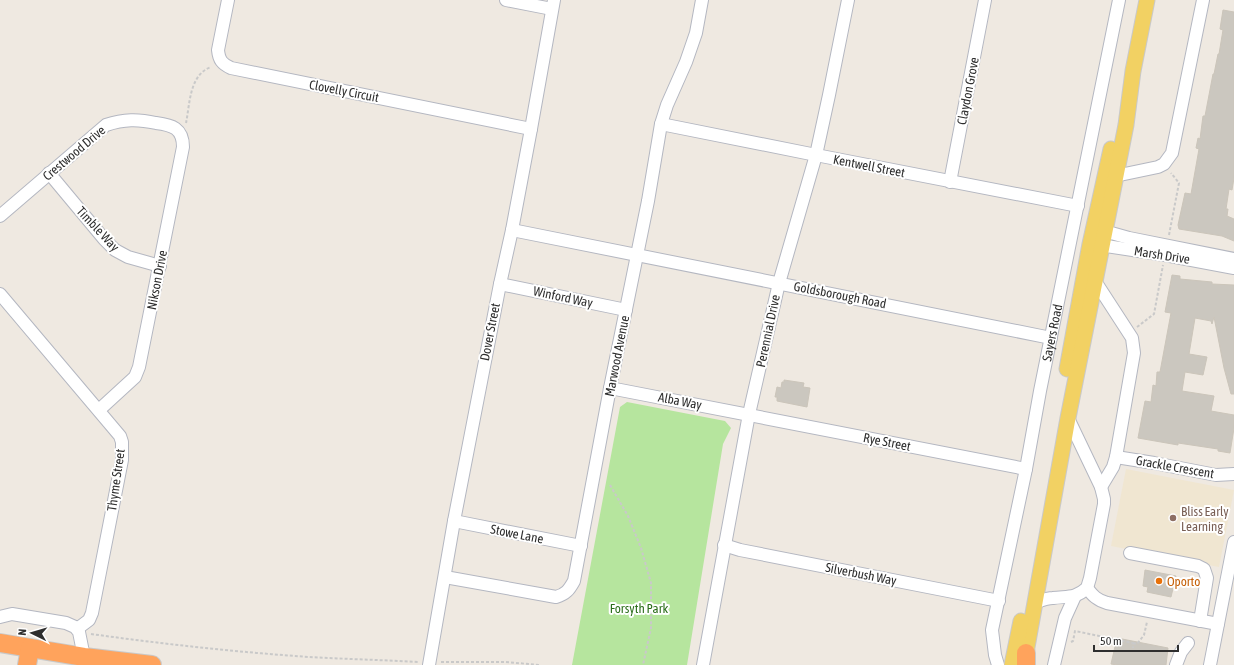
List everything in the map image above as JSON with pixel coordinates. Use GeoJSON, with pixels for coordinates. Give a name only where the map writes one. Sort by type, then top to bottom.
{"type":"FeatureCollection","features":[{"type":"Feature","properties":{"kind":"highway"},"geometry":{"type":"LineString","coordinates":[[0,643],[29,656],[84,657],[152,665]]}},
{"type":"Feature","properties":{"kind":"main road","name":"Sayers Road"},"geometry":{"type":"LineString","coordinates":[[1012,665],[1098,237],[1115,176],[1126,125],[1133,71],[1147,0]]}},
{"type":"Feature","properties":{"kind":"main road","name":"Sayers Road"},"geometry":{"type":"LineString","coordinates":[[1025,661],[1034,603],[1068,418],[1096,281],[1103,181],[1120,111],[1133,71]]}},
{"type":"Feature","properties":{"kind":"street"},"geometry":{"type":"LineString","coordinates":[[221,63],[218,50],[228,0]]}},
{"type":"Feature","properties":{"kind":"street"},"geometry":{"type":"LineString","coordinates":[[506,0],[553,5]]}},
{"type":"Feature","properties":{"kind":"street","name":"Marwood Avenue"},"geometry":{"type":"LineString","coordinates":[[445,577],[556,597],[569,590],[574,581],[610,388],[648,200],[661,124],[667,105],[686,62],[696,33],[702,0]]}},
{"type":"Feature","properties":{"kind":"street","name":"Perennial Drive"},"geometry":{"type":"LineString","coordinates":[[703,665],[749,414],[779,283],[816,155],[848,0]]}},
{"type":"Feature","properties":{"kind":"street","name":"Claydon Grove"},"geometry":{"type":"LineString","coordinates":[[950,182],[985,0]]}},
{"type":"Feature","properties":{"kind":"street","name":"Sayers Road"},"geometry":{"type":"LineString","coordinates":[[998,665],[995,655],[992,630],[1026,469],[1119,0]]}},
{"type":"Feature","properties":{"kind":"street"},"geometry":{"type":"LineString","coordinates":[[1115,176],[1158,167],[1164,164],[1172,154],[1203,0]]}},
{"type":"Feature","properties":{"kind":"street","name":"Dover Street"},"geometry":{"type":"LineString","coordinates":[[429,664],[454,521],[532,129],[553,5]]}},
{"type":"Feature","properties":{"kind":"street","name":"Clovelly Circuit"},"geometry":{"type":"LineString","coordinates":[[221,63],[231,68],[532,129]]}},
{"type":"Feature","properties":{"kind":"street","name":"Crestwood Drive"},"geometry":{"type":"LineString","coordinates":[[0,216],[106,125],[132,119],[169,125],[176,129],[183,129]]}},
{"type":"Feature","properties":{"kind":"street","name":"Kentwell Street"},"geometry":{"type":"LineString","coordinates":[[661,124],[1078,206]]}},
{"type":"Feature","properties":{"kind":"street","name":"Nikson Drive"},"geometry":{"type":"LineString","coordinates":[[99,410],[135,377],[139,367],[184,147],[183,129]]}},
{"type":"Feature","properties":{"kind":"street","name":"Timble Way"},"geometry":{"type":"LineString","coordinates":[[49,173],[115,250],[128,257],[160,266]]}},
{"type":"Feature","properties":{"kind":"street","name":"Goldsborough Road"},"geometry":{"type":"LineString","coordinates":[[512,230],[1051,338]]}},
{"type":"Feature","properties":{"kind":"street","name":"Marsh Drive"},"geometry":{"type":"LineString","coordinates":[[1098,237],[1129,238],[1234,259]]}},
{"type":"Feature","properties":{"kind":"street","name":"Marsh Drive"},"geometry":{"type":"LineString","coordinates":[[1098,237],[1234,268]]}},
{"type":"Feature","properties":{"kind":"street"},"geometry":{"type":"LineString","coordinates":[[1096,281],[1129,334],[1134,349],[1116,457],[1113,467],[1102,487]]}},
{"type":"Feature","properties":{"kind":"street","name":"Winford Way"},"geometry":{"type":"LineString","coordinates":[[500,284],[626,310]]}},
{"type":"Feature","properties":{"kind":"street","name":"Thyme Street"},"geometry":{"type":"LineString","coordinates":[[0,294],[99,410],[120,436],[122,442],[122,460],[92,613],[89,620],[78,631]]}},
{"type":"Feature","properties":{"kind":"street","name":"Alba Way"},"geometry":{"type":"LineString","coordinates":[[610,388],[749,414]]}},
{"type":"Feature","properties":{"kind":"street","name":"Rye Street"},"geometry":{"type":"LineString","coordinates":[[749,414],[1026,469]]}},
{"type":"Feature","properties":{"kind":"street"},"geometry":{"type":"LineString","coordinates":[[1034,603],[1054,597],[1063,598],[1075,596],[1082,593],[1087,588],[1104,504],[1102,487],[1068,418]]}},
{"type":"Feature","properties":{"kind":"street","name":"Grackle Crescent"},"geometry":{"type":"LineString","coordinates":[[1116,457],[1216,475],[1234,474]]}},
{"type":"Feature","properties":{"kind":"street","name":"Stowe Lane"},"geometry":{"type":"LineString","coordinates":[[454,521],[581,546]]}},
{"type":"Feature","properties":{"kind":"street"},"geometry":{"type":"LineString","coordinates":[[1210,665],[1234,542]]}},
{"type":"Feature","properties":{"kind":"street","name":"Silverbush Way"},"geometry":{"type":"LineString","coordinates":[[724,546],[999,601]]}},
{"type":"Feature","properties":{"kind":"street"},"geometry":{"type":"LineString","coordinates":[[1130,553],[1198,566],[1204,569],[1207,578],[1200,621]]}},
{"type":"Feature","properties":{"kind":"street"},"geometry":{"type":"LineString","coordinates":[[1087,588],[1094,597],[1107,603],[1218,624]]}},
{"type":"Feature","properties":{"kind":"street"},"geometry":{"type":"LineString","coordinates":[[1054,665],[1065,618],[1075,596]]}},
{"type":"Feature","properties":{"kind":"street"},"geometry":{"type":"LineString","coordinates":[[0,617],[12,614],[66,623],[78,631],[84,657]]}},
{"type":"Feature","properties":{"kind":"street"},"geometry":{"type":"LineString","coordinates":[[1176,665],[1181,652],[1191,644],[1185,665]]}},
{"type":"Feature","properties":{"kind":"path"},"geometry":{"type":"LineString","coordinates":[[183,129],[194,82],[202,70],[221,63]]}},
{"type":"Feature","properties":{"kind":"path"},"geometry":{"type":"LineString","coordinates":[[610,485],[628,516],[641,548],[651,583],[651,628],[643,665]]}},
{"type":"Feature","properties":{"kind":"path"},"geometry":{"type":"LineString","coordinates":[[1070,642],[1074,641],[1076,631],[1137,644],[1144,635],[1148,619]]}},
{"type":"Feature","properties":{"kind":"path"},"geometry":{"type":"LineString","coordinates":[[78,631],[146,642],[311,657],[429,664],[505,662],[540,665]]}},
{"type":"Feature","properties":{"kind":"path"},"geometry":{"type":"LineString","coordinates":[[1133,643],[1133,648]]}},
{"type":"Feature","properties":{"kind":"shaded area","name":"Bliss Early Learning"},"geometry":{"type":"Polygon","coordinates":[[[1126,469],[1234,490],[1219,567],[1111,546],[1126,469]]]}},
{"type":"Feature","properties":{"kind":"green space","name":"Forsyth Park"},"geometry":{"type":"Polygon","coordinates":[[[627,402],[725,421],[731,428],[723,444],[687,665],[572,665],[620,407],[627,402]]]}},
{"type":"Feature","properties":{"kind":"building"},"geometry":{"type":"Polygon","coordinates":[[[1223,10],[1234,12],[1234,178],[1232,190],[1229,189],[1226,209],[1228,209],[1227,216],[1234,219],[1234,241],[1222,236],[1179,229],[1178,225],[1185,193],[1191,194],[1199,149],[1196,148],[1198,138],[1200,139],[1203,116],[1205,116],[1213,74],[1219,54],[1223,30],[1220,29],[1223,10]]]}},
{"type":"Feature","properties":{"kind":"building"},"geometry":{"type":"Polygon","coordinates":[[[1172,275],[1180,276],[1180,279],[1212,282],[1212,284],[1234,285],[1234,394],[1231,394],[1224,368],[1214,317],[1212,324],[1211,321],[1195,318],[1189,354],[1207,357],[1203,375],[1185,372],[1182,391],[1214,396],[1211,411],[1234,415],[1234,428],[1230,453],[1218,451],[1218,449],[1178,443],[1178,445],[1138,438],[1145,401],[1151,402],[1153,385],[1156,386],[1157,372],[1160,372],[1171,313],[1165,312],[1172,275]]]}},
{"type":"Feature","properties":{"kind":"building"},"geometry":{"type":"Polygon","coordinates":[[[784,380],[804,383],[803,387],[810,388],[807,407],[777,401],[777,397],[775,397],[777,387],[781,388],[784,380]]]}},
{"type":"Feature","properties":{"kind":"building","name":"Oporto"},"geometry":{"type":"Polygon","coordinates":[[[1145,570],[1176,576],[1171,597],[1147,592],[1148,587],[1143,586],[1145,570]]]}},
{"type":"Feature","properties":{"kind":"building"},"geometry":{"type":"Polygon","coordinates":[[[1117,638],[1168,648],[1166,665],[1111,664],[1117,638]]]}},
{"type":"Feature","properties":{"kind":"place","name":"Bliss Early Learning"},"geometry":{"type":"Point","coordinates":[1173,518]}},
{"type":"Feature","properties":{"kind":"place","name":"Oporto"},"geometry":{"type":"Point","coordinates":[1159,581]}}]}
